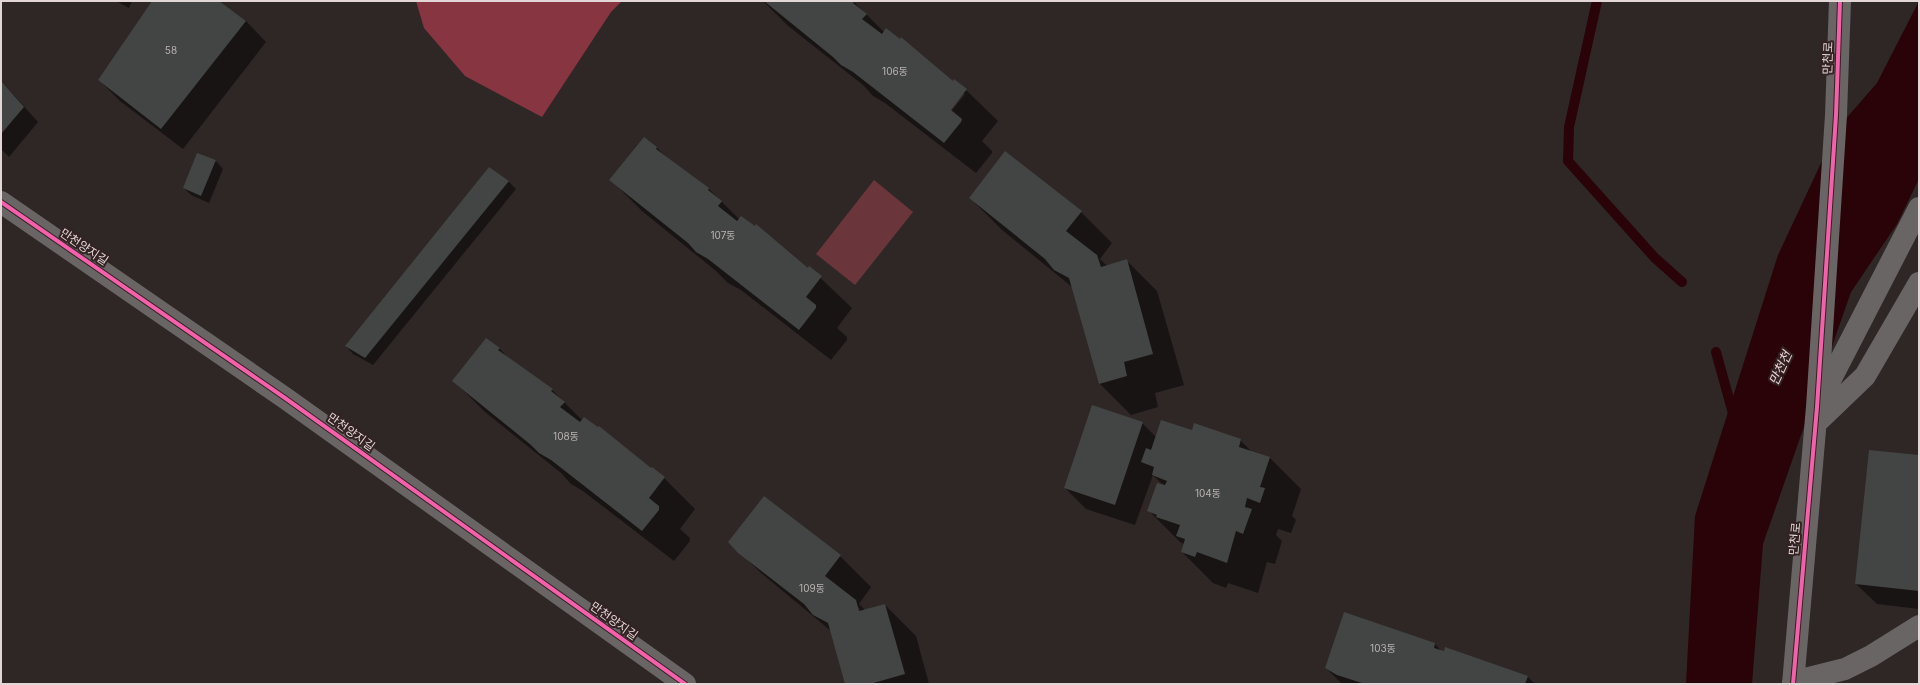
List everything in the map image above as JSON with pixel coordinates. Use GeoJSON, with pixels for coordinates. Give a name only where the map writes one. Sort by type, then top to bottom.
{"type":"FeatureCollection","features":[{"type":"Feature","properties":{"kind":"street","name":"만천로"},"geometry":{"type":"LineString","coordinates":[[1793,683],[1817,408],[1836,115],[1840,1]]}},
{"type":"Feature","properties":{"kind":"street","name":"만천양지길"},"geometry":{"type":"LineString","coordinates":[[1,202],[285,398],[685,684]]}},
{"type":"Feature","properties":{"kind":"street"},"geometry":{"type":"LineString","coordinates":[[1817,408],[1919,208]]}},
{"type":"Feature","properties":{"kind":"street"},"geometry":{"type":"LineString","coordinates":[[1817,408],[1865,376],[1919,283]]}},
{"type":"Feature","properties":{"kind":"street"},"geometry":{"type":"LineString","coordinates":[[1793,683],[1845,669],[1871,656],[1919,626]]}},
{"type":"Feature","properties":{"kind":"shaded area"},"geometry":{"type":"Polygon","coordinates":[[[416,1],[622,1],[611,12],[542,117],[465,76],[424,28],[416,1]]]}},
{"type":"Feature","properties":{"kind":"shaded area"},"geometry":{"type":"Polygon","coordinates":[[[874,180],[913,212],[855,285],[816,254],[874,180]]]}},
{"type":"Feature","properties":{"kind":"water","name":"만천천"},"geometry":{"type":"Polygon","coordinates":[[[1919,1],[1919,179],[1897,224],[1851,292],[1763,544],[1752,684],[1686,684],[1695,516],[1778,255],[1837,129],[1877,83],[1919,1]]]}},
{"type":"Feature","properties":{"kind":"building"},"geometry":{"type":"Polygon","coordinates":[[[152,1],[219,1],[246,21],[161,129],[98,80],[152,1]]]}},
{"type":"Feature","properties":{"kind":"building"},"geometry":{"type":"Polygon","coordinates":[[[764,1],[855,1],[853,3],[867,14],[862,19],[882,34],[886,28],[900,39],[901,37],[953,81],[954,79],[967,89],[951,110],[962,119],[961,122],[944,143],[853,72],[841,65],[764,1]]]}},
{"type":"Feature","properties":{"kind":"building"},"geometry":{"type":"Polygon","coordinates":[[[1,81],[24,107],[1,134],[1,81]]]}},
{"type":"Feature","properties":{"kind":"building"},"geometry":{"type":"Polygon","coordinates":[[[644,137],[657,147],[656,149],[709,188],[708,190],[722,201],[718,206],[737,221],[741,216],[755,226],[756,224],[808,268],[809,266],[822,276],[806,297],[816,305],[816,308],[799,330],[708,259],[696,252],[688,243],[609,180],[644,137]]]}},
{"type":"Feature","properties":{"kind":"building"},"geometry":{"type":"Polygon","coordinates":[[[1005,151],[1082,211],[1066,231],[1097,255],[1101,267],[1127,259],[1153,354],[1124,362],[1127,376],[1099,384],[1069,278],[1054,270],[1045,259],[969,198],[1005,151]]]}},
{"type":"Feature","properties":{"kind":"building"},"geometry":{"type":"Polygon","coordinates":[[[197,153],[216,160],[201,196],[183,188],[197,153]]]}},
{"type":"Feature","properties":{"kind":"building"},"geometry":{"type":"Polygon","coordinates":[[[489,167],[509,181],[365,358],[345,346],[489,167]]]}},
{"type":"Feature","properties":{"kind":"building"},"geometry":{"type":"Polygon","coordinates":[[[486,338],[500,348],[498,350],[553,389],[551,391],[565,402],[560,407],[580,422],[584,417],[598,427],[599,426],[651,468],[652,467],[665,477],[649,498],[659,506],[659,510],[642,531],[551,460],[539,453],[452,381],[486,338]]]}},
{"type":"Feature","properties":{"kind":"building"},"geometry":{"type":"Polygon","coordinates":[[[1092,405],[1143,422],[1115,505],[1064,488],[1092,405]]]}},
{"type":"Feature","properties":{"kind":"building"},"geometry":{"type":"Polygon","coordinates":[[[1161,420],[1192,430],[1194,423],[1241,439],[1239,447],[1270,457],[1260,487],[1265,488],[1260,503],[1247,498],[1245,507],[1252,509],[1243,534],[1236,531],[1227,563],[1197,552],[1195,557],[1181,552],[1185,539],[1176,536],[1180,525],[1156,517],[1157,515],[1147,511],[1157,483],[1165,485],[1167,481],[1152,475],[1154,467],[1141,462],[1146,448],[1151,450],[1161,420]]]}},
{"type":"Feature","properties":{"kind":"building"},"geometry":{"type":"Polygon","coordinates":[[[1869,450],[1919,455],[1919,591],[1855,584],[1869,450]]]}},
{"type":"Feature","properties":{"kind":"building"},"geometry":{"type":"Polygon","coordinates":[[[764,496],[841,555],[825,576],[856,600],[859,611],[885,604],[905,674],[870,684],[845,684],[828,623],[813,615],[804,604],[738,553],[728,542],[764,496]]]}},
{"type":"Feature","properties":{"kind":"building"},"geometry":{"type":"Polygon","coordinates":[[[1344,612],[1435,643],[1434,648],[1444,651],[1445,647],[1528,676],[1525,684],[1365,684],[1337,675],[1325,668],[1344,612]]]}},
{"type":"Feature","properties":{"kind":"waterway"},"geometry":{"type":"LineString","coordinates":[[1597,1],[1569,127],[1568,161],[1655,258],[1682,282]]}},
{"type":"Feature","properties":{"kind":"waterway"},"geometry":{"type":"LineString","coordinates":[[1716,352],[1734,417]]}},
{"type":"Feature","properties":{"kind":"cycle path"},"geometry":{"type":"LineString","coordinates":[[1793,684],[1817,407],[1836,115],[1840,1]]}},
{"type":"Feature","properties":{"kind":"cycle path"},"geometry":{"type":"LineString","coordinates":[[1,202],[285,398],[685,684]]}}]}
